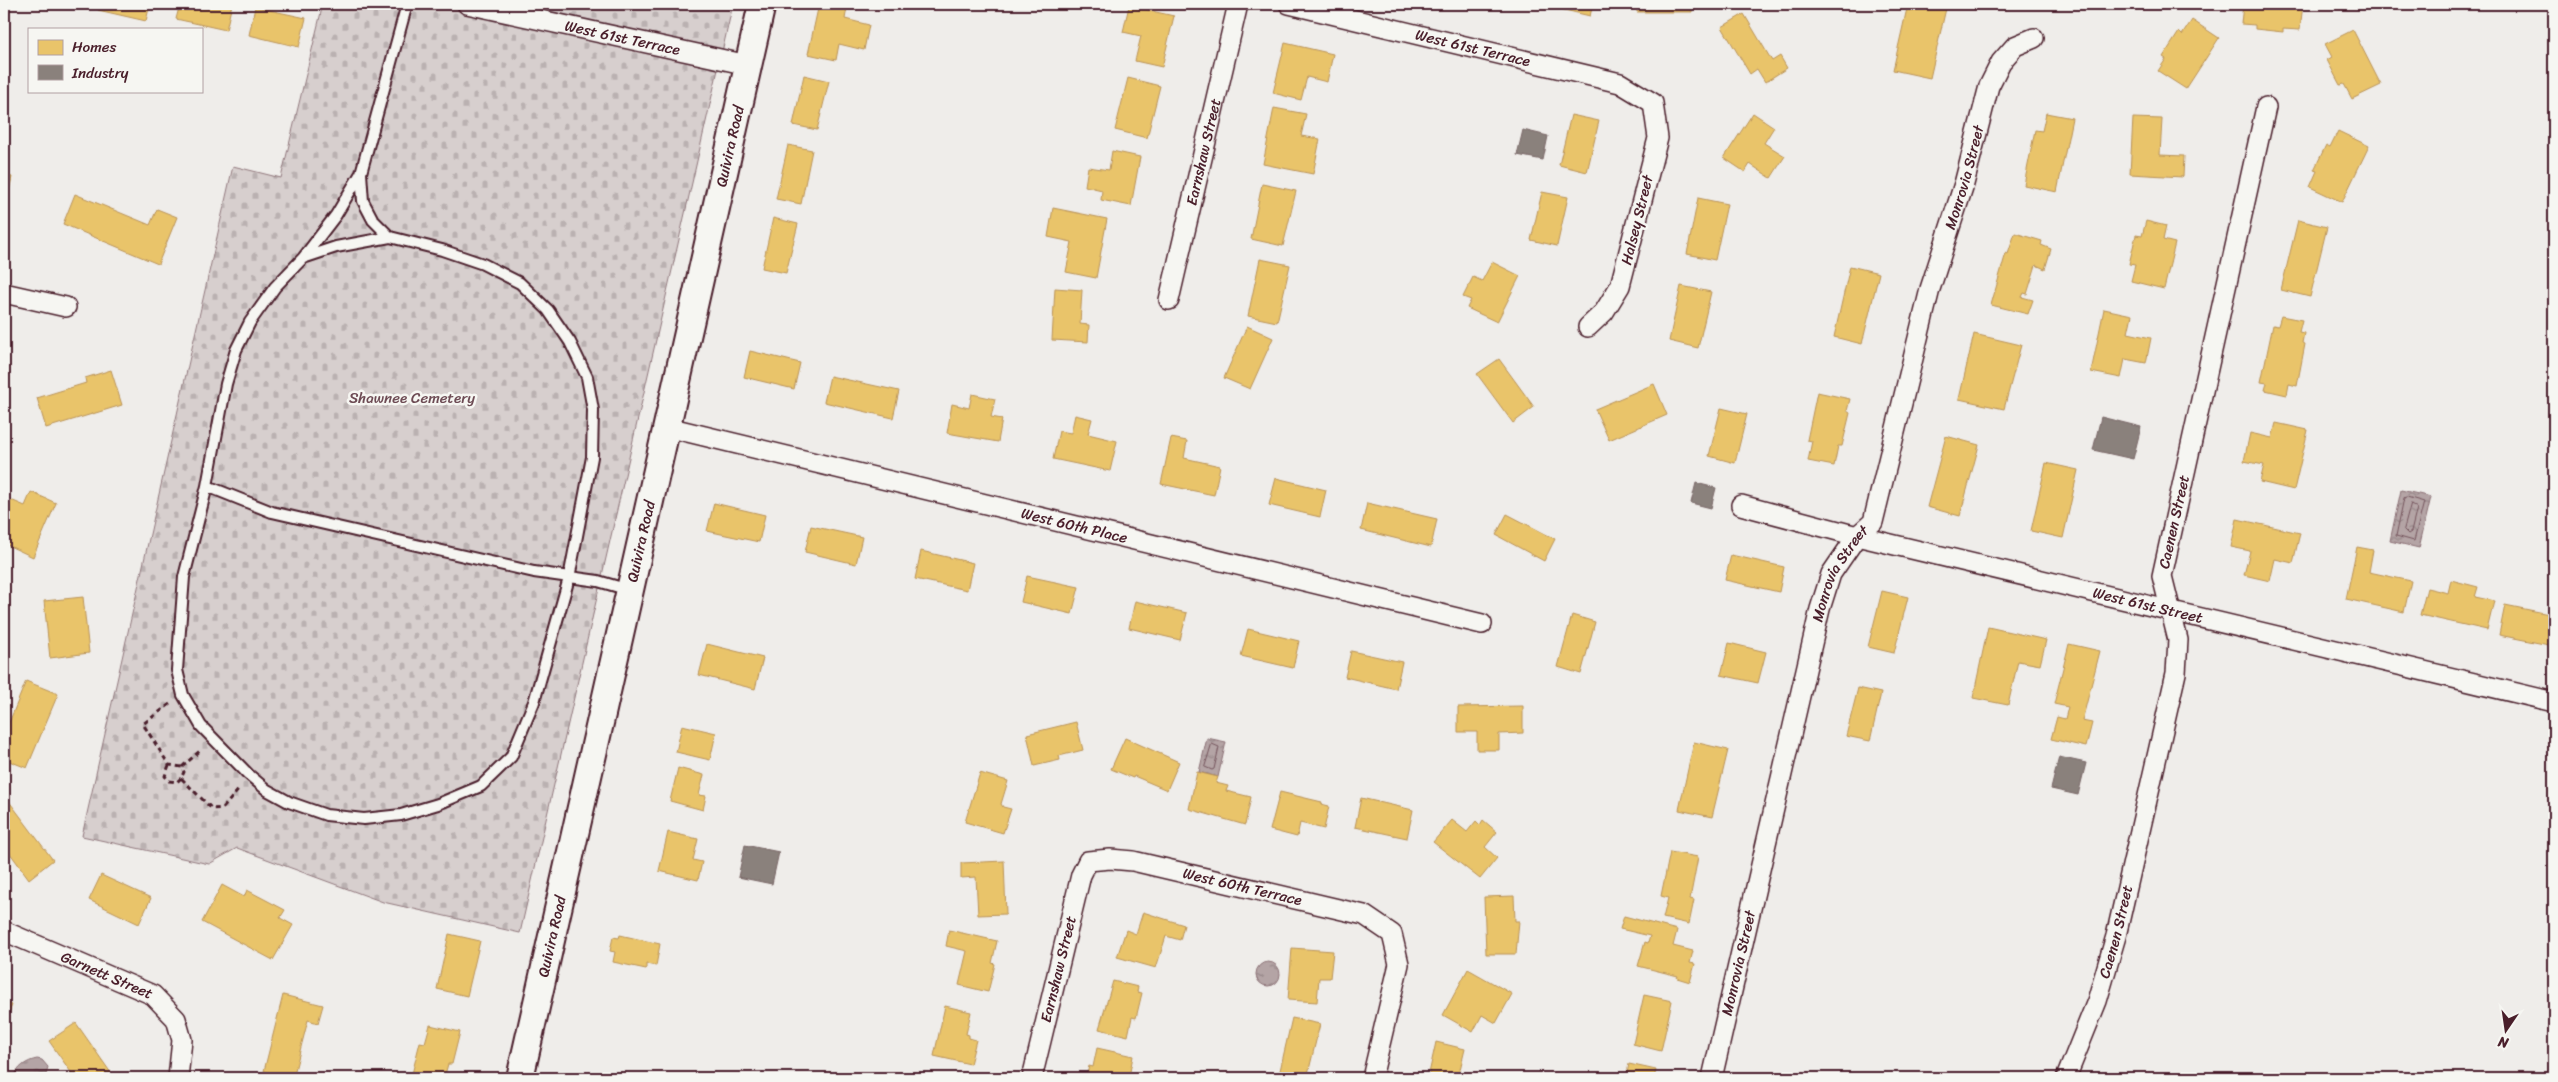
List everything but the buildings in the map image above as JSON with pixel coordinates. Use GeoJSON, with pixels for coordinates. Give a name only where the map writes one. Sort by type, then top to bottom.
{"type":"FeatureCollection","features":[{"type":"Feature","properties":{"kind":"main road","name":"Quivira Road"},"geometry":{"type":"LineString","coordinates":[[520,1078],[762,4]]}},
{"type":"Feature","properties":{"kind":"street","name":"West 61st Terrace"},"geometry":{"type":"LineString","coordinates":[[467,4],[748,65]]}},
{"type":"Feature","properties":{"kind":"street","name":"Earnshaw Street"},"geometry":{"type":"LineString","coordinates":[[1169,300],[1238,4]]}},
{"type":"Feature","properties":{"kind":"street","name":"West 61st Terrace"},"geometry":{"type":"LineString","coordinates":[[1288,4],[1620,82],[1653,103]]}},
{"type":"Feature","properties":{"kind":"street","name":"Monrovia Street"},"geometry":{"type":"LineString","coordinates":[[1712,1078],[1820,609],[1831,574],[1857,536],[1873,522],[1930,289],[1964,184],[1988,86],[2001,62],[2015,46],[2034,38]]}},
{"type":"Feature","properties":{"kind":"street","name":"Halsey Street"},"geometry":{"type":"LineString","coordinates":[[1588,327],[1604,312],[1620,286],[1658,138],[1653,103]]}},
{"type":"Feature","properties":{"kind":"street","name":"Caenen Street"},"geometry":{"type":"LineString","coordinates":[[2066,1078],[2097,1001],[2116,936],[2176,673],[2178,640],[2162,576],[2266,107]]}},
{"type":"Feature","properties":{"kind":"street"},"geometry":{"type":"LineString","coordinates":[[4,293],[66,307]]}},
{"type":"Feature","properties":{"kind":"street","name":"West 60th Place"},"geometry":{"type":"LineString","coordinates":[[667,427],[1482,624]]}},
{"type":"Feature","properties":{"kind":"street","name":"West 61st Street"},"geometry":{"type":"LineString","coordinates":[[1741,505],[1857,536],[2554,702]]}},
{"type":"Feature","properties":{"kind":"street","name":"West 60th Terrace"},"geometry":{"type":"LineString","coordinates":[[1088,861],[1132,860],[1364,915],[1392,934],[1399,964],[1372,1078]]}},
{"type":"Feature","properties":{"kind":"street","name":"Earnshaw Street"},"geometry":{"type":"LineString","coordinates":[[1032,1078],[1077,890],[1088,861]]}},
{"type":"Feature","properties":{"kind":"street","name":"Garnett Street"},"geometry":{"type":"LineString","coordinates":[[4,932],[153,995],[176,1019],[182,1040],[178,1078]]}},
{"type":"Feature","properties":{"kind":"lane"},"geometry":{"type":"LineString","coordinates":[[303,258],[336,247],[390,237],[442,250],[482,264],[520,283],[548,310],[570,342],[587,377],[593,410],[592,456],[569,578],[534,702],[511,757],[481,786],[438,804],[401,815],[364,819],[326,815],[289,802],[267,790],[212,740],[183,695],[177,670],[184,577],[207,486],[226,384],[236,350],[250,322],[275,287],[303,258],[336,215],[361,173],[407,4]]}},
{"type":"Feature","properties":{"kind":"lane"},"geometry":{"type":"LineString","coordinates":[[361,173],[363,201],[373,220],[390,237]]}},
{"type":"Feature","properties":{"kind":"lane"},"geometry":{"type":"LineString","coordinates":[[207,486],[272,512],[630,590]]}},
{"type":"Feature","properties":{"kind":"path"},"geometry":{"type":"LineString","coordinates":[[182,766],[184,772],[181,778],[177,782],[169,780],[166,776],[169,765],[143,724],[183,695]]}},
{"type":"Feature","properties":{"kind":"path"},"geometry":{"type":"LineString","coordinates":[[169,765],[182,766],[212,740]]}},
{"type":"Feature","properties":{"kind":"path"},"geometry":{"type":"LineString","coordinates":[[181,778],[212,809],[217,810],[223,808],[251,777]]}},
{"type":"Feature","properties":{"kind":"green space","name":"Shawnee Cemetery"},"geometry":{"type":"Polygon","coordinates":[[[323,4],[733,4],[520,933],[383,902],[237,848],[209,864],[82,836],[233,166],[281,178],[323,4]]]}},
{"type":"Feature","properties":{"kind":"water"},"geometry":{"type":"Polygon","coordinates":[[[2401,490],[2431,497],[2419,548],[2390,541],[2401,490]]]}},
{"type":"Feature","properties":{"kind":"water"},"geometry":{"type":"Polygon","coordinates":[[[1207,738],[1226,742],[1218,777],[1199,772],[1207,738]]]}},
{"type":"Feature","properties":{"kind":"water"},"geometry":{"type":"Polygon","coordinates":[[[1268,962],[1277,965],[1280,974],[1277,983],[1268,986],[1259,983],[1256,974],[1259,965],[1268,962]]]}},
{"type":"Feature","properties":{"kind":"water"},"geometry":{"type":"Polygon","coordinates":[[[37,1059],[42,1060],[48,1067],[45,1078],[14,1078],[17,1071],[23,1065],[37,1059]]]}}]}
